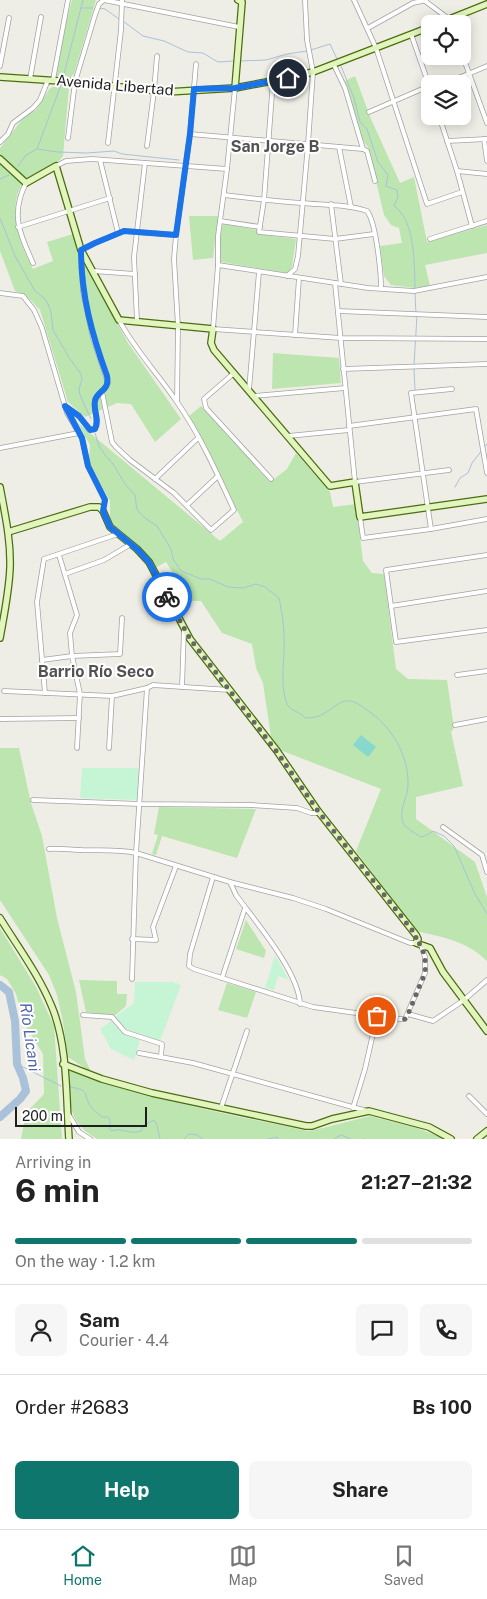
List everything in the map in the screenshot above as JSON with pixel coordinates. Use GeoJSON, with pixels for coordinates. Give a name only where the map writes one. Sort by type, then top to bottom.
{"type":"FeatureCollection","features":[{"type":"Feature","properties":{"kind":"street"},"geometry":{"type":"LineString","coordinates":[[0,142],[8,134],[13,123],[33,108],[40,100],[53,80],[68,0]]}},
{"type":"Feature","properties":{"kind":"street"},"geometry":{"type":"LineString","coordinates":[[68,138],[72,82],[99,4],[104,0],[239,27]]}},
{"type":"Feature","properties":{"kind":"street"},"geometry":{"type":"LineString","coordinates":[[287,276],[295,269],[298,256],[298,236],[303,203],[313,72],[307,40],[304,0]]}},
{"type":"Feature","properties":{"kind":"street"},"geometry":{"type":"LineString","coordinates":[[354,0],[376,48],[427,204],[462,192]]}},
{"type":"Feature","properties":{"kind":"street"},"geometry":{"type":"LineString","coordinates":[[368,28],[411,2],[425,0],[442,15]]}},
{"type":"Feature","properties":{"kind":"street"},"geometry":{"type":"LineString","coordinates":[[241,1],[235,88],[218,236],[218,266],[212,347],[330,486],[449,470]]}},
{"type":"Feature","properties":{"kind":"street"},"geometry":{"type":"LineString","coordinates":[[108,143],[121,30],[121,2]]}},
{"type":"Feature","properties":{"kind":"street"},"geometry":{"type":"LineString","coordinates":[[464,15],[487,4]]}},
{"type":"Feature","properties":{"kind":"street"},"geometry":{"type":"LineString","coordinates":[[30,79],[41,17]]}},
{"type":"Feature","properties":{"kind":"street"},"geometry":{"type":"LineString","coordinates":[[0,66],[9,18]]}},
{"type":"Feature","properties":{"kind":"street","name":"Avenida Libertad"},"geometry":{"type":"LineString","coordinates":[[0,76],[154,91],[235,88],[313,72],[421,30]]}},
{"type":"Feature","properties":{"kind":"street"},"geometry":{"type":"LineString","coordinates":[[411,34],[426,75]]}},
{"type":"Feature","properties":{"kind":"street"},"geometry":{"type":"LineString","coordinates":[[0,36],[6,35]]}},
{"type":"Feature","properties":{"kind":"street"},"geometry":{"type":"LineString","coordinates":[[147,146],[157,56]]}},
{"type":"Feature","properties":{"kind":"street"},"geometry":{"type":"LineString","coordinates":[[176,401],[178,326],[174,259],[190,134],[196,64]]}},
{"type":"Feature","properties":{"kind":"street"},"geometry":{"type":"LineString","coordinates":[[334,65],[345,88],[363,149]]}},
{"type":"Feature","properties":{"kind":"street"},"geometry":{"type":"LineString","coordinates":[[467,65],[487,124]]}},
{"type":"Feature","properties":{"kind":"street"},"geometry":{"type":"LineString","coordinates":[[465,75],[487,66]]}},
{"type":"Feature","properties":{"kind":"street"},"geometry":{"type":"LineString","coordinates":[[273,81],[264,200],[259,232],[335,239],[374,234]]}},
{"type":"Feature","properties":{"kind":"street"},"geometry":{"type":"LineString","coordinates":[[369,112],[421,91]]}},
{"type":"Feature","properties":{"kind":"street"},"geometry":{"type":"LineString","coordinates":[[442,125],[472,226]]}},
{"type":"Feature","properties":{"kind":"street"},"geometry":{"type":"LineString","coordinates":[[190,134],[363,149],[367,151],[375,181]]}},
{"type":"Feature","properties":{"kind":"street"},"geometry":{"type":"LineString","coordinates":[[447,141],[486,139],[487,161]]}},
{"type":"Feature","properties":{"kind":"street"},"geometry":{"type":"LineString","coordinates":[[339,147],[351,207]]}},
{"type":"Feature","properties":{"kind":"street"},"geometry":{"type":"LineString","coordinates":[[0,159],[26,184]]}},
{"type":"Feature","properties":{"kind":"street"},"geometry":{"type":"LineString","coordinates":[[33,263],[18,227],[19,199],[26,184],[66,161],[100,160],[227,169]]}},
{"type":"Feature","properties":{"kind":"street"},"geometry":{"type":"LineString","coordinates":[[100,160],[118,233]]}},
{"type":"Feature","properties":{"kind":"street"},"geometry":{"type":"LineString","coordinates":[[137,321],[134,257],[145,163]]}},
{"type":"Feature","properties":{"kind":"street"},"geometry":{"type":"LineString","coordinates":[[56,166],[81,250],[83,290],[93,338],[108,380],[107,386],[97,396],[95,401],[97,424],[95,429],[90,430],[74,412],[65,406]]}},
{"type":"Feature","properties":{"kind":"street"},"geometry":{"type":"LineString","coordinates":[[457,171],[487,174]]}},
{"type":"Feature","properties":{"kind":"street"},"geometry":{"type":"LineString","coordinates":[[224,195],[264,200],[331,204],[367,211],[370,214],[380,263],[381,288]]}},
{"type":"Feature","properties":{"kind":"street"},"geometry":{"type":"LineString","coordinates":[[18,227],[110,198]]}},
{"type":"Feature","properties":{"kind":"street"},"geometry":{"type":"LineString","coordinates":[[331,204],[341,284]]}},
{"type":"Feature","properties":{"kind":"street"},"geometry":{"type":"LineString","coordinates":[[220,221],[260,227]]}},
{"type":"Feature","properties":{"kind":"street"},"geometry":{"type":"LineString","coordinates":[[430,240],[487,221]]}},
{"type":"Feature","properties":{"kind":"street"},"geometry":{"type":"LineString","coordinates":[[81,250],[118,233],[138,231],[176,235]]}},
{"type":"Feature","properties":{"kind":"street"},"geometry":{"type":"LineString","coordinates":[[81,250],[130,340],[176,401],[198,438],[234,510],[211,530],[187,505],[156,478],[130,460],[112,442],[102,392]]}},
{"type":"Feature","properties":{"kind":"street"},"geometry":{"type":"LineString","coordinates":[[218,266],[341,284],[414,291],[487,278]]}},
{"type":"Feature","properties":{"kind":"street"},"geometry":{"type":"LineString","coordinates":[[93,271],[135,274]]}},
{"type":"Feature","properties":{"kind":"street"},"geometry":{"type":"LineString","coordinates":[[250,394],[253,332],[259,272]]}},
{"type":"Feature","properties":{"kind":"street"},"geometry":{"type":"LineString","coordinates":[[294,335],[299,278]]}},
{"type":"Feature","properties":{"kind":"street"},"geometry":{"type":"LineString","coordinates":[[335,283],[355,482],[364,538],[487,519]]}},
{"type":"Feature","properties":{"kind":"street"},"geometry":{"type":"LineString","coordinates":[[0,293],[23,296],[34,310],[42,328],[65,406],[84,443],[88,466],[105,500],[103,511]]}},
{"type":"Feature","properties":{"kind":"street"},"geometry":{"type":"LineString","coordinates":[[338,312],[487,317]]}},
{"type":"Feature","properties":{"kind":"street"},"geometry":{"type":"LineString","coordinates":[[119,320],[340,338],[487,339]]}},
{"type":"Feature","properties":{"kind":"street"},"geometry":{"type":"LineString","coordinates":[[343,369],[487,364]]}},
{"type":"Feature","properties":{"kind":"street"},"geometry":{"type":"LineString","coordinates":[[234,373],[204,400],[206,408],[271,479]]}},
{"type":"Feature","properties":{"kind":"street"},"geometry":{"type":"LineString","coordinates":[[250,394],[345,388]]}},
{"type":"Feature","properties":{"kind":"street"},"geometry":{"type":"LineString","coordinates":[[431,529],[411,393],[452,389]]}},
{"type":"Feature","properties":{"kind":"street"},"geometry":{"type":"LineString","coordinates":[[288,436],[476,409],[487,473]]}},
{"type":"Feature","properties":{"kind":"street"},"geometry":{"type":"LineString","coordinates":[[0,448],[79,433]]}},
{"type":"Feature","properties":{"kind":"street"},"geometry":{"type":"LineString","coordinates":[[156,478],[198,438]]}},
{"type":"Feature","properties":{"kind":"street"},"geometry":{"type":"LineString","coordinates":[[187,505],[218,476]]}},
{"type":"Feature","properties":{"kind":"street"},"geometry":{"type":"LineString","coordinates":[[0,488],[8,532],[10,575],[0,638]]}},
{"type":"Feature","properties":{"kind":"street"},"geometry":{"type":"LineString","coordinates":[[360,518],[487,499]]}},
{"type":"Feature","properties":{"kind":"street"},"geometry":{"type":"LineString","coordinates":[[8,532],[90,507],[99,507],[103,511],[110,527],[149,562],[184,629],[277,752],[318,811],[416,935],[425,957],[425,973],[405,1019],[338,1011],[300,1004],[189,966],[188,961],[213,877]]}},
{"type":"Feature","properties":{"kind":"street"},"geometry":{"type":"LineString","coordinates":[[45,693],[37,602],[44,559],[118,534]]}},
{"type":"Feature","properties":{"kind":"street"},"geometry":{"type":"LineString","coordinates":[[65,574],[104,560],[131,544]]}},
{"type":"Feature","properties":{"kind":"street"},"geometry":{"type":"LineString","coordinates":[[59,554],[77,615],[70,633],[72,656],[80,694],[77,748]]}},
{"type":"Feature","properties":{"kind":"street"},"geometry":{"type":"LineString","coordinates":[[487,555],[386,570],[396,642],[487,630]]}},
{"type":"Feature","properties":{"kind":"street"},"geometry":{"type":"LineString","coordinates":[[391,606],[487,591]]}},
{"type":"Feature","properties":{"kind":"street"},"geometry":{"type":"LineString","coordinates":[[42,660],[72,656],[120,654],[122,618]]}},
{"type":"Feature","properties":{"kind":"street"},"geometry":{"type":"LineString","coordinates":[[182,687],[184,629]]}},
{"type":"Feature","properties":{"kind":"street"},"geometry":{"type":"LineString","coordinates":[[456,675],[487,671]]}},
{"type":"Feature","properties":{"kind":"street"},"geometry":{"type":"LineString","coordinates":[[4,691],[112,696],[153,685],[230,690]]}},
{"type":"Feature","properties":{"kind":"street"},"geometry":{"type":"LineString","coordinates":[[132,979],[136,853],[147,688]]}},
{"type":"Feature","properties":{"kind":"street"},"geometry":{"type":"LineString","coordinates":[[109,748],[112,696]]}},
{"type":"Feature","properties":{"kind":"street"},"geometry":{"type":"LineString","coordinates":[[1,719],[79,718]]}},
{"type":"Feature","properties":{"kind":"street"},"geometry":{"type":"LineString","coordinates":[[455,726],[487,719]]}},
{"type":"Feature","properties":{"kind":"street"},"geometry":{"type":"LineString","coordinates":[[33,800],[140,804],[252,805],[298,808],[311,813],[317,813],[318,811]]}},
{"type":"Feature","properties":{"kind":"street"},"geometry":{"type":"LineString","coordinates":[[443,827],[482,855],[487,872]]}},
{"type":"Feature","properties":{"kind":"street"},"geometry":{"type":"LineString","coordinates":[[49,849],[136,853],[230,882],[293,898],[326,909],[410,943],[418,943],[430,948],[444,972],[487,1030]]}},
{"type":"Feature","properties":{"kind":"street"},"geometry":{"type":"LineString","coordinates":[[132,939],[156,940],[153,927],[176,866]]}},
{"type":"Feature","properties":{"kind":"street"},"geometry":{"type":"LineString","coordinates":[[230,882],[236,895],[288,970],[299,996],[300,1004]]}},
{"type":"Feature","properties":{"kind":"street"},"geometry":{"type":"LineString","coordinates":[[222,978],[246,908]]}},
{"type":"Feature","properties":{"kind":"street"},"geometry":{"type":"LineString","coordinates":[[0,918],[36,975],[52,1008],[60,1035],[64,1064],[69,1139]]}},
{"type":"Feature","properties":{"kind":"street"},"geometry":{"type":"LineString","coordinates":[[408,1014],[432,1021],[464,1000],[487,980]]}},
{"type":"Feature","properties":{"kind":"street"},"geometry":{"type":"LineString","coordinates":[[83,1014],[112,1017],[125,1032],[162,1044],[161,1056]]}},
{"type":"Feature","properties":{"kind":"street"},"geometry":{"type":"LineString","coordinates":[[353,1108],[365,1069],[377,1016]]}},
{"type":"Feature","properties":{"kind":"street"},"geometry":{"type":"LineString","coordinates":[[222,1108],[247,1031]]}},
{"type":"Feature","properties":{"kind":"street"},"geometry":{"type":"LineString","coordinates":[[139,1053],[193,1063],[353,1108],[429,1127],[451,1139]]}},
{"type":"Feature","properties":{"kind":"street"},"geometry":{"type":"LineString","coordinates":[[64,1064],[125,1086],[152,1093],[306,1126],[369,1111]]}},
{"type":"Feature","properties":{"kind":"street"},"geometry":{"type":"LineString","coordinates":[[469,1096],[487,1114]]}},
{"type":"Feature","properties":{"kind":"street"},"geometry":{"type":"LineString","coordinates":[[67,1112],[79,1132],[90,1139]]}},
{"type":"Feature","properties":{"kind":"street"},"geometry":{"type":"LineString","coordinates":[[477,1139],[487,1130]]}},
{"type":"Feature","properties":{"kind":"green space"},"geometry":{"type":"Polygon","coordinates":[[[72,0],[96,0],[74,74],[71,77],[56,76],[63,33],[72,0]]]}},
{"type":"Feature","properties":{"kind":"green space"},"geometry":{"type":"Polygon","coordinates":[[[355,76],[371,119],[400,183],[414,177],[427,242],[487,225],[487,253],[425,265],[430,286],[415,288],[391,285],[384,276],[380,246],[402,243],[399,228],[391,225],[384,215],[368,147],[360,133],[354,116],[345,81],[355,76]]]}},
{"type":"Feature","properties":{"kind":"green space"},"geometry":{"type":"Polygon","coordinates":[[[56,86],[69,87],[63,156],[52,165],[31,176],[22,185],[17,195],[15,208],[19,234],[33,269],[53,261],[47,242],[73,234],[78,249],[128,343],[181,419],[155,442],[131,404],[117,403],[85,417],[68,402],[40,310],[26,295],[15,291],[0,251],[0,148],[24,117],[36,110],[50,88],[56,86]]]}},
{"type":"Feature","properties":{"kind":"green space"},"geometry":{"type":"Polygon","coordinates":[[[189,216],[218,216],[213,258],[193,260],[189,216]]]}},
{"type":"Feature","properties":{"kind":"green space"},"geometry":{"type":"Polygon","coordinates":[[[223,224],[257,230],[257,234],[296,239],[292,267],[287,273],[221,262],[220,236],[223,224]]]}},
{"type":"Feature","properties":{"kind":"green space"},"geometry":{"type":"Polygon","coordinates":[[[273,353],[339,358],[341,383],[272,389],[273,353]]]}},
{"type":"Feature","properties":{"kind":"green space"},"geometry":{"type":"Polygon","coordinates":[[[201,406],[270,482],[287,469],[296,453],[330,492],[333,507],[356,504],[363,561],[372,573],[384,574],[396,669],[408,679],[447,680],[454,728],[451,732],[463,786],[416,797],[416,819],[475,862],[487,897],[487,961],[463,944],[416,931],[356,851],[381,789],[280,750],[271,737],[263,683],[256,668],[252,644],[222,633],[201,601],[191,601],[166,562],[155,568],[113,525],[110,517],[110,501],[91,467],[89,458],[90,445],[78,423],[220,541],[243,522],[188,417],[201,406]]]}},
{"type":"Feature","properties":{"kind":"green space"},"geometry":{"type":"Polygon","coordinates":[[[0,748],[19,748],[31,803],[42,836],[57,918],[76,992],[85,1059],[91,1072],[68,1057],[57,995],[49,975],[0,900],[0,748]]]}},
{"type":"Feature","properties":{"kind":"green space"},"geometry":{"type":"Polygon","coordinates":[[[82,768],[139,768],[137,800],[80,798],[82,768]]]}},
{"type":"Feature","properties":{"kind":"green space"},"geometry":{"type":"Polygon","coordinates":[[[159,807],[256,809],[237,858],[162,836],[156,855],[152,854],[158,835],[154,834],[159,807]]]}},
{"type":"Feature","properties":{"kind":"green space"},"geometry":{"type":"Polygon","coordinates":[[[246,920],[266,951],[264,958],[236,949],[246,920]]]}},
{"type":"Feature","properties":{"kind":"green space"},"geometry":{"type":"Polygon","coordinates":[[[0,928],[36,987],[54,1026],[62,1139],[21,1139],[26,1113],[44,1094],[43,1054],[24,1023],[16,994],[7,979],[0,975],[0,928]]]}},
{"type":"Feature","properties":{"kind":"green space"},"geometry":{"type":"Polygon","coordinates":[[[275,955],[289,980],[278,976],[274,990],[265,988],[275,955]]]}},
{"type":"Feature","properties":{"kind":"green space"},"geometry":{"type":"Polygon","coordinates":[[[79,980],[117,981],[117,994],[127,994],[126,1006],[114,1016],[86,1012],[79,980]]]}},
{"type":"Feature","properties":{"kind":"green space"},"geometry":{"type":"Polygon","coordinates":[[[135,982],[173,982],[181,985],[160,1041],[126,1029],[115,1017],[134,1003],[135,982]]]}},
{"type":"Feature","properties":{"kind":"green space"},"geometry":{"type":"Polygon","coordinates":[[[227,983],[256,992],[247,1018],[218,1010],[227,983]]]}},
{"type":"Feature","properties":{"kind":"green space"},"geometry":{"type":"Polygon","coordinates":[[[111,1021],[123,1034],[140,1040],[134,1060],[111,1049],[100,1029],[111,1021]]]}},
{"type":"Feature","properties":{"kind":"green space"},"geometry":{"type":"Polygon","coordinates":[[[68,1070],[156,1098],[308,1131],[370,1116],[417,1128],[445,1139],[97,1139],[80,1125],[75,1117],[70,1101],[68,1070]]]}},
{"type":"Feature","properties":{"kind":"shaded area"},"geometry":{"type":"Polygon","coordinates":[[[361,735],[376,747],[368,757],[353,745],[361,735]]]}},
{"type":"Feature","properties":{"kind":"waterway"},"geometry":{"type":"LineString","coordinates":[[63,78],[83,0]]}},
{"type":"Feature","properties":{"kind":"waterway"},"geometry":{"type":"LineString","coordinates":[[81,8],[93,8]]}},
{"type":"Feature","properties":{"kind":"waterway"},"geometry":{"type":"LineString","coordinates":[[99,8],[105,9],[119,19]]}},
{"type":"Feature","properties":{"kind":"waterway"},"geometry":{"type":"LineString","coordinates":[[123,21],[143,36],[164,41],[188,52],[203,53],[218,62],[234,61]]}},
{"type":"Feature","properties":{"kind":"waterway"},"geometry":{"type":"LineString","coordinates":[[311,50],[330,44],[337,59]]}},
{"type":"Feature","properties":{"kind":"waterway"},"geometry":{"type":"LineString","coordinates":[[240,61],[266,60],[307,51]]}},
{"type":"Feature","properties":{"kind":"waterway"},"geometry":{"type":"LineString","coordinates":[[341,66],[354,98],[360,122],[367,129],[378,162],[388,175],[386,186],[397,190],[398,197],[394,206],[402,214],[408,226],[414,255],[416,312]]}},
{"type":"Feature","properties":{"kind":"waterway"},"geometry":{"type":"LineString","coordinates":[[18,166],[26,155],[37,149],[61,85]]}},
{"type":"Feature","properties":{"kind":"waterway"},"geometry":{"type":"LineString","coordinates":[[37,149],[87,153],[114,151],[122,154],[179,160]]}},
{"type":"Feature","properties":{"kind":"waterway"},"geometry":{"type":"LineString","coordinates":[[0,179],[9,175]]}},
{"type":"Feature","properties":{"kind":"waterway"},"geometry":{"type":"LineString","coordinates":[[0,218],[15,256],[35,291],[48,304],[53,330],[81,374],[80,395],[91,419]]}},
{"type":"Feature","properties":{"kind":"waterway"},"geometry":{"type":"LineString","coordinates":[[414,365],[417,316]]}},
{"type":"Feature","properties":{"kind":"waterway"},"geometry":{"type":"LineString","coordinates":[[414,369],[415,390]]}},
{"type":"Feature","properties":{"kind":"waterway"},"geometry":{"type":"LineString","coordinates":[[95,433],[99,446],[125,484],[135,495],[137,510],[157,526],[171,549],[173,559],[181,571],[201,579],[210,579],[228,587],[243,588],[256,584],[265,587],[279,598],[284,632],[283,685],[289,707],[305,718],[310,718],[321,715],[339,703],[352,702],[361,706],[384,724],[402,752],[408,774],[408,789],[402,810],[404,825],[421,837],[433,831],[444,836],[454,846],[475,894],[487,914]]}},
{"type":"Feature","properties":{"kind":"waterway"},"geometry":{"type":"LineString","coordinates":[[455,487],[460,478],[468,473],[472,463],[487,444]]}},
{"type":"Feature","properties":{"kind":"waterway","name":"Río Licani"},"geometry":{"type":"LineString","coordinates":[[0,985],[9,992],[15,1021],[17,1064],[26,1091],[0,1117]]}},
{"type":"Feature","properties":{"kind":"waterway"},"geometry":{"type":"LineString","coordinates":[[17,1064],[61,1086]]}},
{"type":"Feature","properties":{"kind":"waterway"},"geometry":{"type":"LineString","coordinates":[[69,1087],[84,1092],[93,1109],[102,1117],[110,1119],[110,1130],[137,1132],[141,1131],[144,1125],[154,1120],[160,1139]]}},
{"type":"Feature","properties":{"kind":"waterway"},"geometry":{"type":"LineString","coordinates":[[184,1139],[189,1134],[197,1135],[203,1139]]}},
{"type":"Feature","properties":{"kind":"waterway"},"geometry":{"type":"LineString","coordinates":[[334,1139],[341,1135],[351,1139]]}},
{"type":"Feature","properties":{"kind":"waterway"},"geometry":{"type":"LineString","coordinates":[[268,1139],[277,1137],[278,1139]]}},
{"type":"Feature","properties":{"kind":"way so far"},"geometry":{"type":"LineString","coordinates":[[167,597],[190,639],[277,752],[318,811],[418,938],[416,943],[420,944],[423,950],[426,966],[425,973],[408,1014],[405,1019],[377,1016]]}},
{"type":"Feature","properties":{"kind":"district","name":"San Jorge B"},"geometry":{"type":"Point","coordinates":[275,146]}},
{"type":"Feature","properties":{"kind":"district","name":"Barrio Río Seco"},"geometry":{"type":"Point","coordinates":[96,671]}},
{"type":"Feature","properties":{"kind":"route"},"geometry":{"type":"LineString","coordinates":[[167,597],[149,562],[137,549],[110,527],[103,511],[105,500],[86,461],[84,443],[65,406],[68,406],[79,416],[90,430],[95,429],[98,420],[95,401],[108,383],[93,338],[83,290],[81,250],[124,231],[176,235],[190,134],[194,89],[235,88],[288,78]]}}]}
